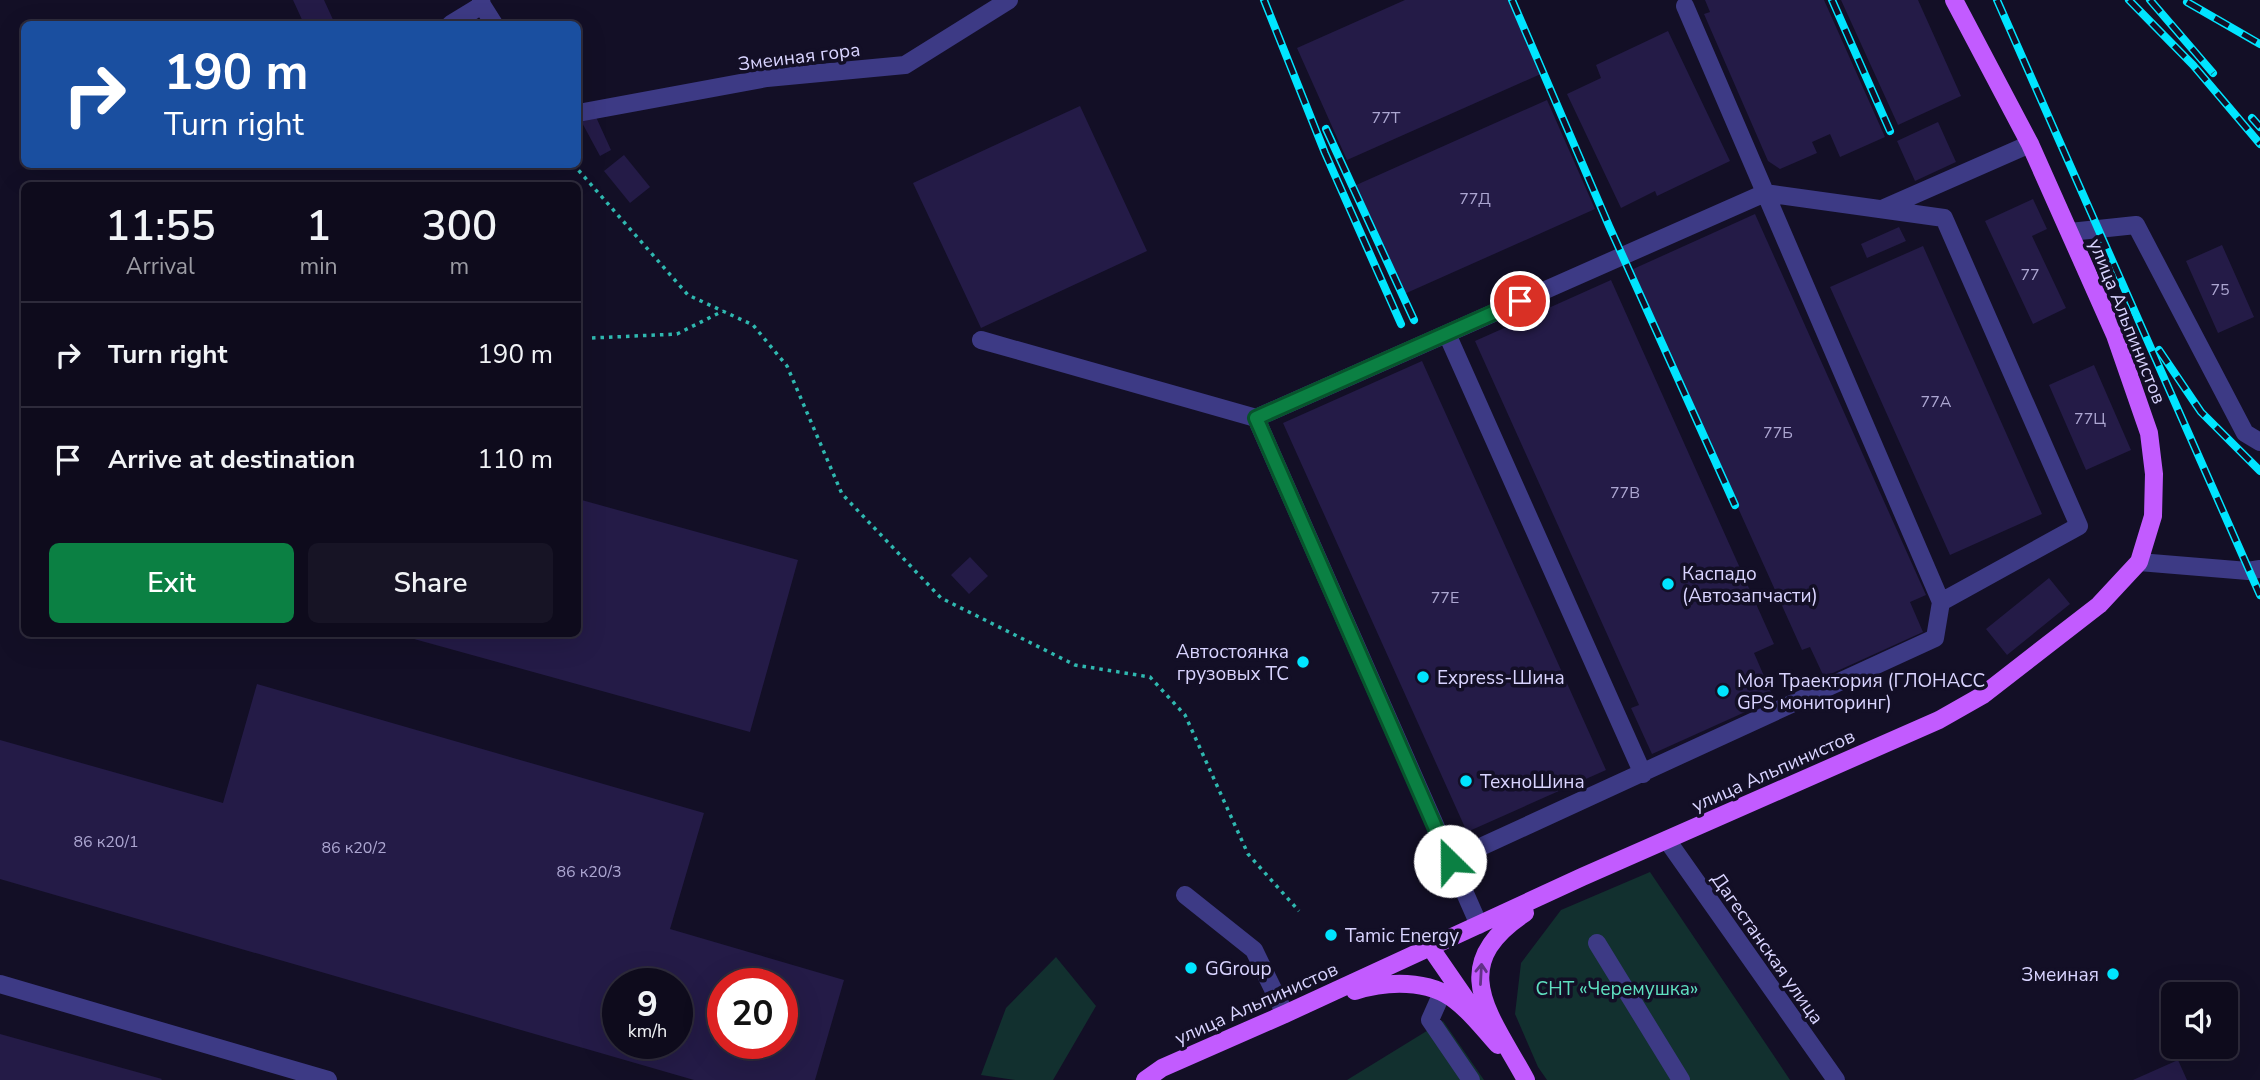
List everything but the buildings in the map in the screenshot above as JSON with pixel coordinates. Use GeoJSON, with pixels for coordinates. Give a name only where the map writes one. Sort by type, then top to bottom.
{"type":"FeatureCollection","features":[{"type":"Feature","properties":{"kind":"main road","name":"улица Альпинистов"},"geometry":{"type":"LineString","coordinates":[[1145,1080],[1162,1068],[1583,877],[1940,720],[1983,695],[2099,605],[2139,562],[2153,516],[2154,474],[2149,433],[2115,335],[2070,232],[2030,144],[1954,0]]}},
{"type":"Feature","properties":{"kind":"main road"},"geometry":{"type":"LineString","coordinates":[[1525,1080],[1491,1017],[1481,992],[1482,960],[1496,935],[1506,926],[1583,877]]}},
{"type":"Feature","properties":{"kind":"main road"},"geometry":{"type":"LineString","coordinates":[[1430,947],[1525,1080]]}},
{"type":"Feature","properties":{"kind":"main road"},"geometry":{"type":"LineString","coordinates":[[1290,1012],[1374,985],[1399,983],[1442,993],[1456,1001],[1499,1045]]}},
{"type":"Feature","properties":{"kind":"street","name":"Змеиная гора"},"geometry":{"type":"LineString","coordinates":[[581,112],[767,78],[905,65],[1009,0]]}},
{"type":"Feature","properties":{"kind":"street"},"geometry":{"type":"LineString","coordinates":[[455,21],[481,3],[492,21]]}},
{"type":"Feature","properties":{"kind":"street"},"geometry":{"type":"LineString","coordinates":[[1450,861],[1935,638],[1941,603],[1685,6]]}},
{"type":"Feature","properties":{"kind":"street"},"geometry":{"type":"LineString","coordinates":[[1882,209],[2030,144]]}},
{"type":"Feature","properties":{"kind":"street"},"geometry":{"type":"LineString","coordinates":[[981,340],[1256,418],[1765,193],[1944,218],[2079,526],[1941,603]]}},
{"type":"Feature","properties":{"kind":"street"},"geometry":{"type":"LineString","coordinates":[[2070,232],[2136,225],[2245,433],[2260,442]]}},
{"type":"Feature","properties":{"kind":"street"},"geometry":{"type":"LineString","coordinates":[[1447,334],[1643,774]]}},
{"type":"Feature","properties":{"kind":"street"},"geometry":{"type":"LineString","coordinates":[[1256,418],[1479,925]]}},
{"type":"Feature","properties":{"kind":"street"},"geometry":{"type":"LineString","coordinates":[[2139,562],[2248,571],[2260,569]]}},
{"type":"Feature","properties":{"kind":"street","name":"Дагестанская улица"},"geometry":{"type":"LineString","coordinates":[[1667,839],[1836,1080]]}},
{"type":"Feature","properties":{"kind":"street"},"geometry":{"type":"LineString","coordinates":[[1185,895],[1254,950],[1290,1012]]}},
{"type":"Feature","properties":{"kind":"street"},"geometry":{"type":"LineString","coordinates":[[1597,943],[1681,1080]]}},
{"type":"Feature","properties":{"kind":"street"},"geometry":{"type":"LineString","coordinates":[[0,984],[328,1080]]}},
{"type":"Feature","properties":{"kind":"street"},"geometry":{"type":"LineString","coordinates":[[1442,993],[1430,1020],[1471,1080]]}},
{"type":"Feature","properties":{"kind":"path"},"geometry":{"type":"LineString","coordinates":[[577,168],[688,295],[753,325],[787,366],[842,494],[941,598],[1075,665],[1150,677],[1185,715],[1248,854],[1299,911]]}},
{"type":"Feature","properties":{"kind":"path"},"geometry":{"type":"LineString","coordinates":[[592,338],[677,334],[723,311]]}},
{"type":"Feature","properties":{"kind":"green space","name":"СНТ «Черемушка»"},"geometry":{"type":"Polygon","coordinates":[[[1650,872],[1790,1080],[1547,1080],[1538,1067],[1515,1014],[1521,963],[1561,910],[1650,872]]]}},
{"type":"Feature","properties":{"kind":"green space"},"geometry":{"type":"Polygon","coordinates":[[[1056,957],[1096,1006],[1053,1080],[1015,1080],[981,1075],[1006,1008],[1056,957]]]}},
{"type":"Feature","properties":{"kind":"green space"},"geometry":{"type":"Polygon","coordinates":[[[1443,1021],[1484,1080],[1347,1080],[1443,1021]]]}},
{"type":"Feature","properties":{"kind":"railway"},"geometry":{"type":"LineString","coordinates":[[1264,0],[1325,153],[1401,324]]}},
{"type":"Feature","properties":{"kind":"railway"},"geometry":{"type":"LineString","coordinates":[[1512,0],[1609,226],[1735,505]]}},
{"type":"Feature","properties":{"kind":"railway"},"geometry":{"type":"LineString","coordinates":[[1832,0],[1890,131]]}},
{"type":"Feature","properties":{"kind":"railway"},"geometry":{"type":"LineString","coordinates":[[1997,0],[2260,595]]}},
{"type":"Feature","properties":{"kind":"railway"},"geometry":{"type":"LineString","coordinates":[[2129,0],[2193,65],[2260,144]]}},
{"type":"Feature","properties":{"kind":"railway"},"geometry":{"type":"LineString","coordinates":[[2150,0],[2213,73]]}},
{"type":"Feature","properties":{"kind":"railway"},"geometry":{"type":"LineString","coordinates":[[2187,2],[2260,44]]}},
{"type":"Feature","properties":{"kind":"railway"},"geometry":{"type":"LineString","coordinates":[[2252,118],[2260,127]]}},
{"type":"Feature","properties":{"kind":"railway"},"geometry":{"type":"LineString","coordinates":[[1326,129],[1414,320]]}},
{"type":"Feature","properties":{"kind":"railway"},"geometry":{"type":"LineString","coordinates":[[2159,350],[2201,412],[2260,471]]}},
{"type":"Feature","properties":{"kind":"place","name":"Каспадо (Автозапчасти)"},"geometry":{"type":"Point","coordinates":[1668,584]}},
{"type":"Feature","properties":{"kind":"place","name":"Автостоянка грузовых ТС"},"geometry":{"type":"Point","coordinates":[1303,662]}},
{"type":"Feature","properties":{"kind":"place","name":"Express-Шина"},"geometry":{"type":"Point","coordinates":[1423,677]}},
{"type":"Feature","properties":{"kind":"place","name":"Моя Траектория (ГЛОНАСС GPS мониторинг)"},"geometry":{"type":"Point","coordinates":[1723,691]}},
{"type":"Feature","properties":{"kind":"place","name":"ТехноШина"},"geometry":{"type":"Point","coordinates":[1466,781]}},
{"type":"Feature","properties":{"kind":"place","name":"Tamic Energy"},"geometry":{"type":"Point","coordinates":[1331,935]}},
{"type":"Feature","properties":{"kind":"place","name":"GGroup"},"geometry":{"type":"Point","coordinates":[1191,968]}},
{"type":"Feature","properties":{"kind":"place","name":"Змеиная"},"geometry":{"type":"Point","coordinates":[2113,974]}},
{"type":"Feature","properties":{"kind":"route"},"geometry":{"type":"LineString","coordinates":[[1450,861],[1256,418],[1520,301]]}}]}
